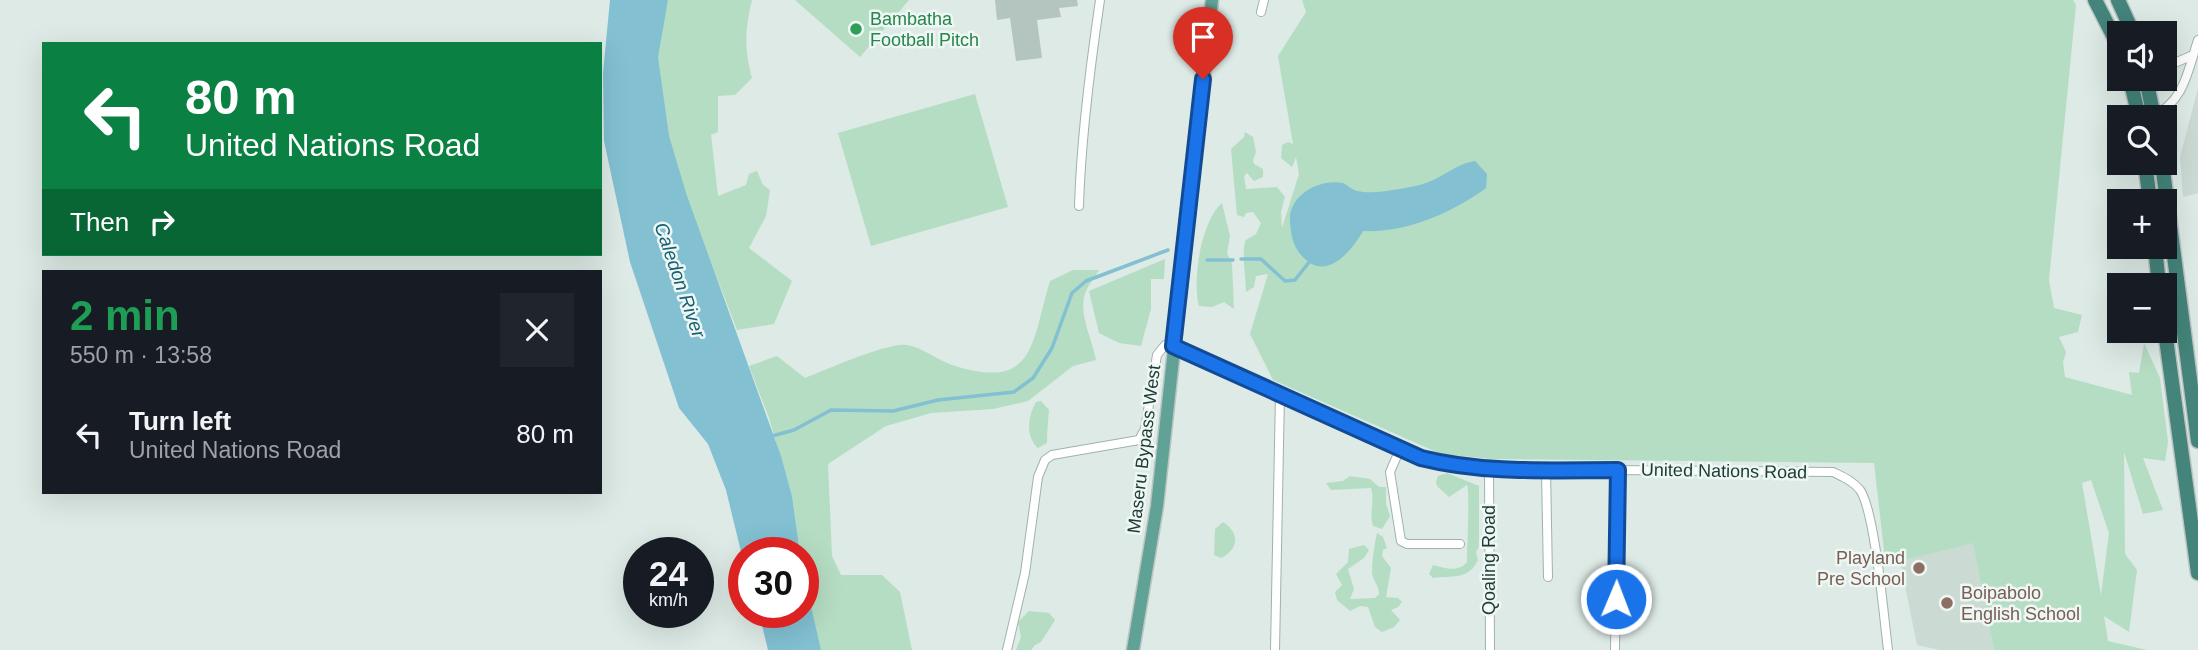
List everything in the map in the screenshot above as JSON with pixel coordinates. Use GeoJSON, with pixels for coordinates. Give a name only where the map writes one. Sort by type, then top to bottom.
{"type":"FeatureCollection","features":[{"type":"Feature","properties":{"kind":"highway"},"geometry":{"type":"LineString","coordinates":[[2095,0],[2107,24]]}},
{"type":"Feature","properties":{"kind":"highway"},"geometry":{"type":"LineString","coordinates":[[2118,0],[2128,21]]}},
{"type":"Feature","properties":{"kind":"highway"},"geometry":{"type":"LineString","coordinates":[[2164,175],[2198,441]]}},
{"type":"Feature","properties":{"kind":"highway"},"geometry":{"type":"LineString","coordinates":[[2167,343],[2198,573]]}},
{"type":"Feature","properties":{"kind":"main road","name":"Maseru Bypass West"},"geometry":{"type":"LineString","coordinates":[[1133,650],[1157,506],[1212,0]]}},
{"type":"Feature","properties":{"kind":"street"},"geometry":{"type":"LineString","coordinates":[[1079,206],[1087,88],[1100,0]]}},
{"type":"Feature","properties":{"kind":"street"},"geometry":{"type":"LineString","coordinates":[[1261,12],[1264,0]]}},
{"type":"Feature","properties":{"kind":"street"},"geometry":{"type":"LineString","coordinates":[[2169,105],[2175,101],[2184,85],[2198,40]]}},
{"type":"Feature","properties":{"kind":"street"},"geometry":{"type":"LineString","coordinates":[[2177,62],[2193,55]]}},
{"type":"Feature","properties":{"kind":"street"},"geometry":{"type":"LineString","coordinates":[[1007,650],[1025,573],[1038,477],[1045,460],[1052,455],[1139,440],[1145,429],[1157,355],[1166,345],[1173,346]]}},
{"type":"Feature","properties":{"kind":"street","name":"United Nations Road"},"geometry":{"type":"LineString","coordinates":[[1173,346],[1400,449],[1421,458],[1453,466],[1489,470],[1833,472],[1850,480],[1865,499],[1878,567],[1888,650]]}},
{"type":"Feature","properties":{"kind":"street"},"geometry":{"type":"LineString","coordinates":[[1275,650],[1280,394]]}},
{"type":"Feature","properties":{"kind":"street"},"geometry":{"type":"LineString","coordinates":[[1400,449],[1390,472],[1401,541],[1407,544],[1460,544]]}},
{"type":"Feature","properties":{"kind":"street","name":"Qoaling Road"},"geometry":{"type":"LineString","coordinates":[[1489,470],[1490,650]]}},
{"type":"Feature","properties":{"kind":"street"},"geometry":{"type":"LineString","coordinates":[[1546,470],[1548,577]]}},
{"type":"Feature","properties":{"kind":"street"},"geometry":{"type":"LineString","coordinates":[[1615,650],[1618,470]]}},
{"type":"Feature","properties":{"kind":"shaded area"},"geometry":{"type":"Polygon","coordinates":[[[2198,88],[2198,193],[2183,197],[2180,157],[2198,88]]]}},
{"type":"Feature","properties":{"kind":"shaded area","name":"Boipabolo English School"},"geometry":{"type":"Polygon","coordinates":[[[1973,542],[1994,650],[1940,650],[1917,645],[1900,561],[1973,542]]]}},
{"type":"Feature","properties":{"kind":"green space"},"geometry":{"type":"Polygon","coordinates":[[[668,0],[752,0],[746,39],[752,78],[735,95],[718,96],[718,132],[711,135],[718,196],[746,185],[749,174],[757,171],[763,185],[770,190],[766,216],[749,248],[792,281],[774,324],[737,330],[686,196],[666,127],[660,92],[658,51],[668,0]]]}},
{"type":"Feature","properties":{"kind":"green space","name":"Bambatha Football Pitch"},"geometry":{"type":"Polygon","coordinates":[[[795,0],[909,0],[860,57],[795,0]]]}},
{"type":"Feature","properties":{"kind":"green space"},"geometry":{"type":"Polygon","coordinates":[[[1302,0],[2073,0],[2076,5],[2049,280],[2054,308],[2082,315],[2078,332],[2059,337],[2066,352],[2063,362],[2065,377],[2132,395],[2129,372],[2139,373],[2144,343],[2160,378],[2168,442],[2165,461],[2143,458],[2163,510],[2143,514],[2124,452],[2125,554],[2137,570],[2129,632],[2104,616],[2108,641],[2147,650],[1994,650],[1973,543],[1900,561],[1885,559],[1874,463],[1492,459],[1441,454],[1273,380],[1250,334],[1268,274],[1256,276],[1254,287],[1246,292],[1245,244],[1246,240],[1256,234],[1261,223],[1253,212],[1246,213],[1244,217],[1237,215],[1231,149],[1244,137],[1245,132],[1253,137],[1256,152],[1254,164],[1263,169],[1263,177],[1254,181],[1247,173],[1244,176],[1246,189],[1277,187],[1285,197],[1281,212],[1282,228],[1299,174],[1296,157],[1292,167],[1281,158],[1282,145],[1288,142],[1293,144],[1278,56],[1306,12],[1302,0]],[[2091,480],[2082,483],[2101,595],[2109,533],[2091,480]]]}},
{"type":"Feature","properties":{"kind":"green space"},"geometry":{"type":"Polygon","coordinates":[[[975,94],[1008,207],[871,246],[838,133],[975,94]]]}},
{"type":"Feature","properties":{"kind":"green space"},"geometry":{"type":"Polygon","coordinates":[[[1222,203],[1230,236],[1227,253],[1232,264],[1234,309],[1224,302],[1212,307],[1199,306],[1197,295],[1198,267],[1204,237],[1209,223],[1222,203]]]}},
{"type":"Feature","properties":{"kind":"green space"},"geometry":{"type":"Polygon","coordinates":[[[1165,259],[1164,279],[1151,279],[1151,309],[1141,346],[1119,343],[1099,333],[1089,291],[1165,259]]]}},
{"type":"Feature","properties":{"kind":"green space"},"geometry":{"type":"Polygon","coordinates":[[[1073,270],[1099,270],[1087,289],[1083,306],[1096,360],[1073,366],[1028,401],[993,409],[931,413],[886,426],[828,464],[832,556],[841,575],[882,575],[900,592],[912,650],[821,650],[816,628],[819,628],[819,537],[798,537],[792,496],[769,418],[749,366],[777,356],[805,378],[872,352],[907,345],[952,365],[980,372],[1000,372],[1015,367],[1033,342],[1050,281],[1073,270]]]}},
{"type":"Feature","properties":{"kind":"green space"},"geometry":{"type":"Polygon","coordinates":[[[1041,401],[1049,410],[1047,443],[1038,448],[1031,438],[1029,426],[1033,408],[1036,402],[1041,401]]]}},
{"type":"Feature","properties":{"kind":"green space"},"geometry":{"type":"Polygon","coordinates":[[[1447,473],[1479,486],[1479,546],[1476,552],[1478,560],[1474,567],[1464,574],[1433,578],[1429,574],[1433,565],[1455,569],[1467,562],[1468,489],[1467,485],[1449,497],[1436,482],[1438,476],[1447,473]]]}},
{"type":"Feature","properties":{"kind":"green space"},"geometry":{"type":"Polygon","coordinates":[[[1350,476],[1370,479],[1379,487],[1386,487],[1386,504],[1390,516],[1382,529],[1373,526],[1371,488],[1331,490],[1326,483],[1343,481],[1350,476]]]}},
{"type":"Feature","properties":{"kind":"green space"},"geometry":{"type":"Polygon","coordinates":[[[1223,522],[1229,526],[1235,541],[1231,550],[1221,558],[1214,555],[1215,529],[1223,522]]]}},
{"type":"Feature","properties":{"kind":"green space"},"geometry":{"type":"Polygon","coordinates":[[[1377,533],[1383,537],[1387,548],[1383,550],[1382,556],[1391,568],[1386,597],[1398,598],[1402,602],[1391,610],[1400,620],[1394,627],[1382,632],[1375,627],[1368,607],[1360,606],[1350,611],[1337,600],[1335,592],[1342,585],[1336,574],[1348,562],[1349,549],[1364,545],[1369,550],[1364,558],[1348,569],[1354,589],[1350,599],[1375,598],[1379,594],[1372,573],[1377,533]]]}},
{"type":"Feature","properties":{"kind":"green space"},"geometry":{"type":"Polygon","coordinates":[[[1029,611],[1049,613],[1055,620],[1041,642],[1031,650],[1016,650],[1021,637],[1018,622],[1029,611]]]}},
{"type":"Feature","properties":{"kind":"water","name":"Caledon River"},"geometry":{"type":"Polygon","coordinates":[[[610,0],[668,0],[658,57],[669,136],[687,196],[781,456],[792,496],[798,537],[737,537],[726,490],[708,444],[679,408],[630,262],[604,141],[603,73],[610,0]]]}},
{"type":"Feature","properties":{"kind":"water"},"geometry":{"type":"Polygon","coordinates":[[[1475,161],[1487,174],[1486,188],[1458,206],[1428,220],[1396,229],[1363,231],[1346,254],[1331,265],[1314,265],[1301,255],[1293,242],[1291,212],[1294,203],[1307,190],[1334,182],[1362,192],[1400,189],[1426,183],[1475,161]]]}},
{"type":"Feature","properties":{"kind":"water"},"geometry":{"type":"Polygon","coordinates":[[[763,628],[816,628],[821,650],[768,650],[763,628]]]}},
{"type":"Feature","properties":{"kind":"building"},"geometry":{"type":"Polygon","coordinates":[[[995,0],[1077,0],[1078,6],[1059,8],[1061,17],[1037,20],[1042,58],[1016,61],[1010,18],[997,20],[995,0]]]}},
{"type":"Feature","properties":{"kind":"waterway"},"geometry":{"type":"LineString","coordinates":[[772,436],[794,430],[831,410],[893,411],[938,400],[1014,392],[1033,378],[1052,348],[1072,293],[1086,281],[1168,250]]}},
{"type":"Feature","properties":{"kind":"waterway"},"geometry":{"type":"LineString","coordinates":[[1241,259],[1261,259],[1285,281],[1295,280],[1310,261]]}},
{"type":"Feature","properties":{"kind":"waterway"},"geometry":{"type":"LineString","coordinates":[[1207,260],[1233,260]]}},
{"type":"Feature","properties":{"kind":"place","name":"Bambatha Football Pitch"},"geometry":{"type":"Point","coordinates":[856,29]}},
{"type":"Feature","properties":{"kind":"place","name":"Playland Pre School"},"geometry":{"type":"Point","coordinates":[1919,568]}},
{"type":"Feature","properties":{"kind":"place","name":"Boipabolo English School"},"geometry":{"type":"Point","coordinates":[1947,603]}},
{"type":"Feature","properties":{"kind":"route"},"geometry":{"type":"LineString","coordinates":[[1203,79],[1173,346],[1421,458],[1453,466],[1489,470],[1618,470],[1616,599]]}}]}
